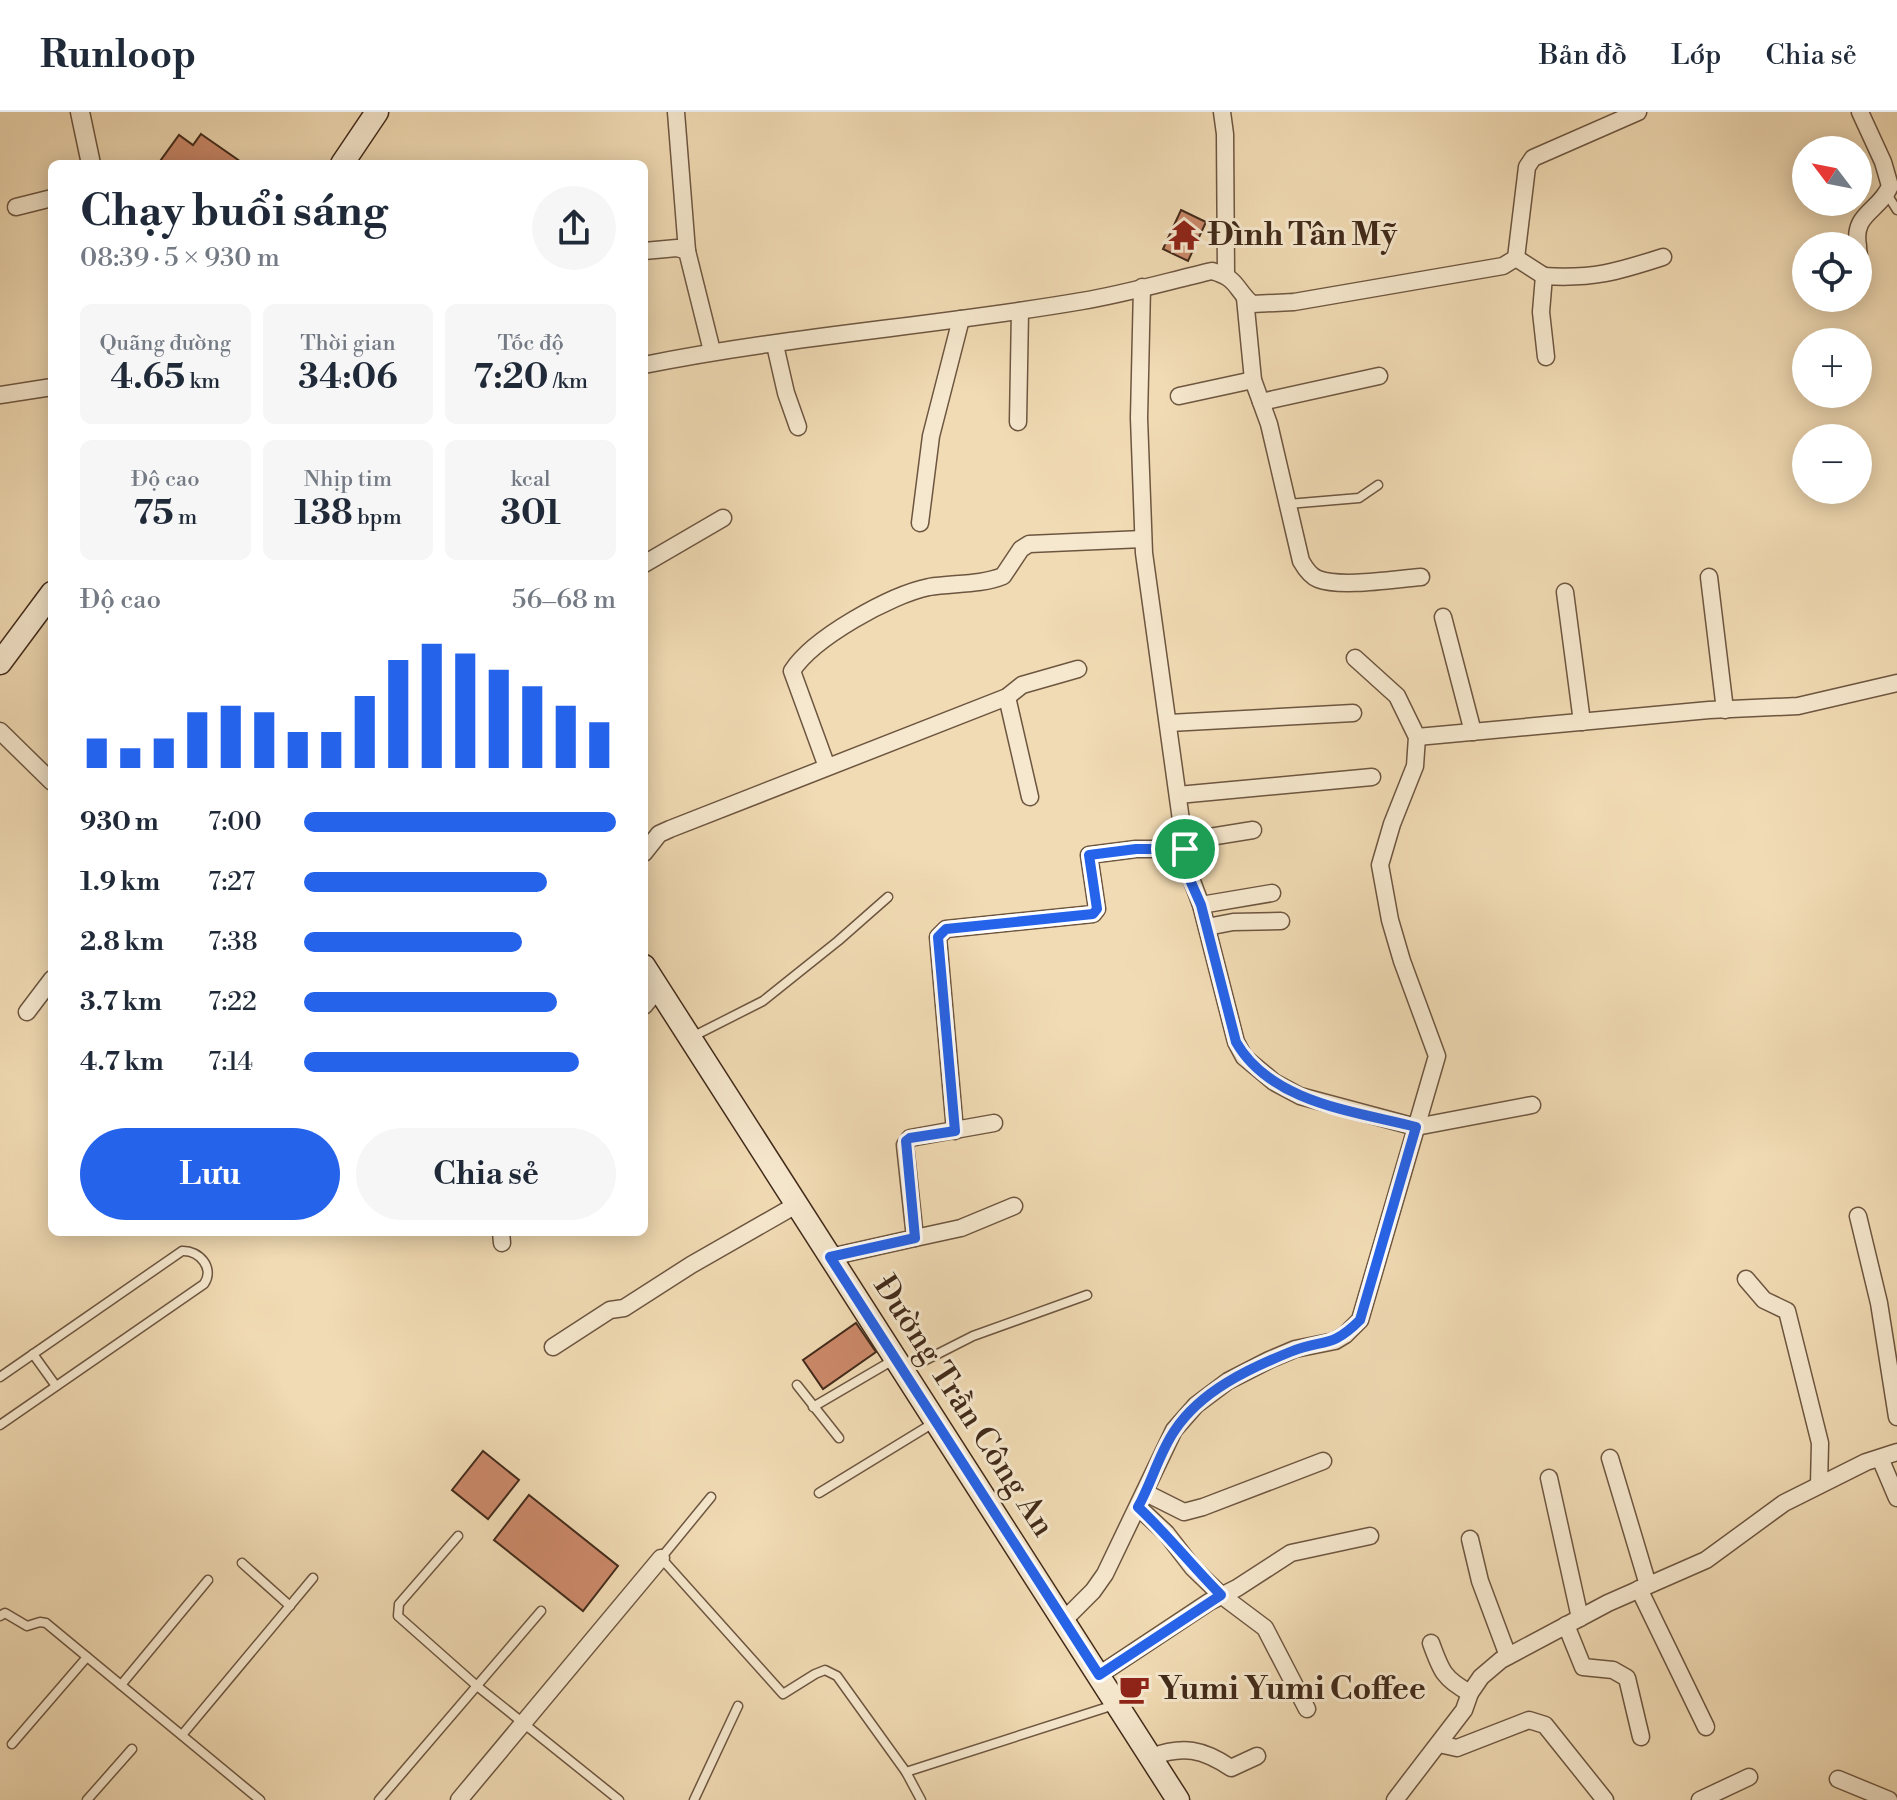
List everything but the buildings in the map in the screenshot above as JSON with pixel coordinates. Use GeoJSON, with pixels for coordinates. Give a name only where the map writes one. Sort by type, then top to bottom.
{"type":"FeatureCollection","features":[{"type":"Feature","properties":{"kind":"main road"},"geometry":{"type":"LineString","coordinates":[[345,160],[377,112]]}},
{"type":"Feature","properties":{"kind":"main road"},"geometry":{"type":"LineString","coordinates":[[0,663],[48,598]]}},
{"type":"Feature","properties":{"kind":"main road","name":"Đường Trần Công An"},"geometry":{"type":"LineString","coordinates":[[648,972],[1178,1800]]}},
{"type":"Feature","properties":{"kind":"street"},"geometry":{"type":"LineString","coordinates":[[80,112],[90,160]]}},
{"type":"Feature","properties":{"kind":"street"},"geometry":{"type":"LineString","coordinates":[[676,112],[687,251],[712,351]]}},
{"type":"Feature","properties":{"kind":"street"},"geometry":{"type":"LineString","coordinates":[[1222,112],[1225,134],[1226,275]]}},
{"type":"Feature","properties":{"kind":"street"},"geometry":{"type":"LineString","coordinates":[[1516,258],[1527,167],[1533,158],[1638,112]]}},
{"type":"Feature","properties":{"kind":"street"},"geometry":{"type":"LineString","coordinates":[[1856,232],[1860,222],[1887,194],[1890,186],[1883,162],[1860,112]]}},
{"type":"Feature","properties":{"kind":"street"},"geometry":{"type":"LineString","coordinates":[[16,207],[48,199]]}},
{"type":"Feature","properties":{"kind":"street"},"geometry":{"type":"LineString","coordinates":[[648,251],[677,248],[687,251]]}},
{"type":"Feature","properties":{"kind":"street"},"geometry":{"type":"LineString","coordinates":[[1516,258],[1544,276],[1611,274],[1663,257]]}},
{"type":"Feature","properties":{"kind":"street"},"geometry":{"type":"LineString","coordinates":[[1245,298],[1252,304],[1294,302],[1503,266],[1516,258]]}},
{"type":"Feature","properties":{"kind":"street"},"geometry":{"type":"LineString","coordinates":[[648,364],[712,351],[775,345],[1085,301],[1212,271],[1226,275],[1238,284],[1245,298],[1253,380],[1269,424],[1301,561],[1308,573],[1319,580],[1350,583],[1421,577]]}},
{"type":"Feature","properties":{"kind":"street"},"geometry":{"type":"LineString","coordinates":[[1544,276],[1541,312],[1546,357]]}},
{"type":"Feature","properties":{"kind":"street"},"geometry":{"type":"LineString","coordinates":[[1142,287],[1139,418],[1143,539],[1190,880],[1201,905],[1236,1042],[1244,1057],[1274,1082],[1300,1096],[1416,1127],[1532,1105]]}},
{"type":"Feature","properties":{"kind":"street"},"geometry":{"type":"LineString","coordinates":[[1018,422],[1020,311]]}},
{"type":"Feature","properties":{"kind":"street"},"geometry":{"type":"LineString","coordinates":[[920,523],[931,436],[961,319]]}},
{"type":"Feature","properties":{"kind":"street"},"geometry":{"type":"LineString","coordinates":[[775,345],[798,427]]}},
{"type":"Feature","properties":{"kind":"street"},"geometry":{"type":"LineString","coordinates":[[1261,402],[1379,376]]}},
{"type":"Feature","properties":{"kind":"street"},"geometry":{"type":"LineString","coordinates":[[1179,396],[1253,380]]}},
{"type":"Feature","properties":{"kind":"street"},"geometry":{"type":"LineString","coordinates":[[0,395],[48,388]]}},
{"type":"Feature","properties":{"kind":"street"},"geometry":{"type":"LineString","coordinates":[[648,562],[723,518]]}},
{"type":"Feature","properties":{"kind":"street"},"geometry":{"type":"LineString","coordinates":[[827,767],[792,671],[828,635],[880,606],[925,588],[1003,576],[1021,549],[1029,544],[1143,539]]}},
{"type":"Feature","properties":{"kind":"street"},"geometry":{"type":"LineString","coordinates":[[1709,577],[1725,710]]}},
{"type":"Feature","properties":{"kind":"street"},"geometry":{"type":"LineString","coordinates":[[1565,592],[1582,722]]}},
{"type":"Feature","properties":{"kind":"street"},"geometry":{"type":"LineString","coordinates":[[1443,617],[1473,732]]}},
{"type":"Feature","properties":{"kind":"street"},"geometry":{"type":"LineString","coordinates":[[1064,1620],[1105,1574],[1174,1430],[1196,1405],[1228,1381],[1269,1360],[1295,1349],[1335,1341],[1360,1320],[1437,1056],[1402,961],[1390,920],[1380,865],[1415,766],[1417,737],[1397,696],[1355,658]]}},
{"type":"Feature","properties":{"kind":"street"},"geometry":{"type":"LineString","coordinates":[[648,848],[659,834],[670,829],[1007,697],[1022,685],[1078,669]]}},
{"type":"Feature","properties":{"kind":"street"},"geometry":{"type":"LineString","coordinates":[[1417,737],[1798,706],[1897,683]]}},
{"type":"Feature","properties":{"kind":"street"},"geometry":{"type":"LineString","coordinates":[[1007,697],[1030,797]]}},
{"type":"Feature","properties":{"kind":"street"},"geometry":{"type":"LineString","coordinates":[[1169,723],[1353,713]]}},
{"type":"Feature","properties":{"kind":"street"},"geometry":{"type":"LineString","coordinates":[[0,731],[48,778]]}},
{"type":"Feature","properties":{"kind":"street"},"geometry":{"type":"LineString","coordinates":[[1178,795],[1372,777]]}},
{"type":"Feature","properties":{"kind":"street"},"geometry":{"type":"LineString","coordinates":[[955,1131],[938,937],[941,932],[1093,914],[1097,909],[1089,859],[1092,853],[1185,845],[1253,830]]}},
{"type":"Feature","properties":{"kind":"street"},"geometry":{"type":"LineString","coordinates":[[1201,905],[1272,893]]}},
{"type":"Feature","properties":{"kind":"street"},"geometry":{"type":"LineString","coordinates":[[1207,927],[1233,922],[1281,921]]}},
{"type":"Feature","properties":{"kind":"street"},"geometry":{"type":"LineString","coordinates":[[27,1012],[48,984]]}},
{"type":"Feature","properties":{"kind":"street"},"geometry":{"type":"LineString","coordinates":[[648,1001],[659,988]]}},
{"type":"Feature","properties":{"kind":"street"},"geometry":{"type":"LineString","coordinates":[[915,1238],[906,1141],[994,1123]]}},
{"type":"Feature","properties":{"kind":"street"},"geometry":{"type":"LineString","coordinates":[[553,1347],[610,1310],[624,1308],[691,1265],[796,1205]]}},
{"type":"Feature","properties":{"kind":"street"},"geometry":{"type":"LineString","coordinates":[[830,1257],[961,1228],[1014,1206]]}},
{"type":"Feature","properties":{"kind":"street"},"geometry":{"type":"LineString","coordinates":[[1858,1216],[1879,1303],[1897,1417]]}},
{"type":"Feature","properties":{"kind":"street"},"geometry":{"type":"LineString","coordinates":[[1746,1279],[1764,1300],[1787,1311],[1820,1443],[1819,1485]]}},
{"type":"Feature","properties":{"kind":"street"},"geometry":{"type":"LineString","coordinates":[[1395,1800],[1464,1710],[1470,1693],[1481,1677],[1508,1656],[1573,1621],[1706,1560],[1784,1503],[1897,1452]]}},
{"type":"Feature","properties":{"kind":"street"},"geometry":{"type":"LineString","coordinates":[[1610,1458],[1644,1587],[1706,1727]]}},
{"type":"Feature","properties":{"kind":"street"},"geometry":{"type":"LineString","coordinates":[[1880,1458],[1897,1498]]}},
{"type":"Feature","properties":{"kind":"street"},"geometry":{"type":"LineString","coordinates":[[1142,1500],[1184,1512],[1323,1461]]}},
{"type":"Feature","properties":{"kind":"street"},"geometry":{"type":"LineString","coordinates":[[1549,1478],[1583,1667],[1613,1670],[1627,1678],[1641,1737]]}},
{"type":"Feature","properties":{"kind":"street"},"geometry":{"type":"LineString","coordinates":[[1142,1500],[1193,1568],[1221,1595],[1265,1628],[1307,1709]]}},
{"type":"Feature","properties":{"kind":"street"},"geometry":{"type":"LineString","coordinates":[[1099,1675],[1291,1553],[1370,1536]]}},
{"type":"Feature","properties":{"kind":"street"},"geometry":{"type":"LineString","coordinates":[[1470,1539],[1480,1581],[1508,1656]]}},
{"type":"Feature","properties":{"kind":"street"},"geometry":{"type":"LineString","coordinates":[[459,1800],[661,1558]]}},
{"type":"Feature","properties":{"kind":"street"},"geometry":{"type":"LineString","coordinates":[[1431,1643],[1441,1671],[1451,1683],[1470,1693]]}},
{"type":"Feature","properties":{"kind":"street"},"geometry":{"type":"LineString","coordinates":[[1439,1744],[1457,1748],[1529,1720],[1545,1725],[1605,1800]]}},
{"type":"Feature","properties":{"kind":"street"},"geometry":{"type":"LineString","coordinates":[[1151,1757],[1172,1749],[1188,1750],[1210,1754],[1231,1768],[1257,1756]]}},
{"type":"Feature","properties":{"kind":"street"},"geometry":{"type":"LineString","coordinates":[[1700,1800],[1749,1777]]}},
{"type":"Feature","properties":{"kind":"street"},"geometry":{"type":"LineString","coordinates":[[1838,1779],[1889,1800]]}},
{"type":"Feature","properties":{"kind":"lane"},"geometry":{"type":"LineString","coordinates":[[1887,194],[1897,210]]}},
{"type":"Feature","properties":{"kind":"lane"},"geometry":{"type":"LineString","coordinates":[[1288,504],[1359,498],[1378,485]]}},
{"type":"Feature","properties":{"kind":"lane"},"geometry":{"type":"LineString","coordinates":[[690,1039],[763,1001],[888,897]]}},
{"type":"Feature","properties":{"kind":"lane"},"geometry":{"type":"LineString","coordinates":[[0,1377],[182,1251],[191,1251],[200,1257],[208,1270],[204,1284],[0,1425]]}},
{"type":"Feature","properties":{"kind":"lane"},"geometry":{"type":"LineString","coordinates":[[813,1407],[900,1365],[1087,1295]]}},
{"type":"Feature","properties":{"kind":"lane"},"geometry":{"type":"LineString","coordinates":[[33,1354],[56,1386]]}},
{"type":"Feature","properties":{"kind":"lane"},"geometry":{"type":"LineString","coordinates":[[797,1385],[839,1438]]}},
{"type":"Feature","properties":{"kind":"lane"},"geometry":{"type":"LineString","coordinates":[[819,1493],[935,1421]]}},
{"type":"Feature","properties":{"kind":"lane"},"geometry":{"type":"LineString","coordinates":[[711,1497],[661,1558],[783,1694],[815,1674],[825,1670],[831,1672],[906,1772],[921,1800]]}},
{"type":"Feature","properties":{"kind":"lane"},"geometry":{"type":"LineString","coordinates":[[458,1536],[399,1604],[398,1616],[477,1686],[619,1800]]}},
{"type":"Feature","properties":{"kind":"lane"},"geometry":{"type":"LineString","coordinates":[[242,1563],[290,1606]]}},
{"type":"Feature","properties":{"kind":"lane"},"geometry":{"type":"LineString","coordinates":[[182,1735],[313,1578]]}},
{"type":"Feature","properties":{"kind":"lane"},"geometry":{"type":"LineString","coordinates":[[121,1685],[208,1580]]}},
{"type":"Feature","properties":{"kind":"lane"},"geometry":{"type":"LineString","coordinates":[[379,1800],[541,1611]]}},
{"type":"Feature","properties":{"kind":"lane"},"geometry":{"type":"LineString","coordinates":[[0,1616],[5,1613],[27,1626],[46,1623],[260,1800]]}},
{"type":"Feature","properties":{"kind":"lane"},"geometry":{"type":"LineString","coordinates":[[12,1744],[87,1657]]}},
{"type":"Feature","properties":{"kind":"lane"},"geometry":{"type":"LineString","coordinates":[[906,1772],[1118,1704]]}},
{"type":"Feature","properties":{"kind":"lane"},"geometry":{"type":"LineString","coordinates":[[694,1800],[738,1706]]}},
{"type":"Feature","properties":{"kind":"lane"},"geometry":{"type":"LineString","coordinates":[[87,1800],[132,1749]]}},
{"type":"Feature","properties":{"kind":"place","name":"Đình Tân Mỹ"},"geometry":{"type":"Point","coordinates":[1184,235]}},
{"type":"Feature","properties":{"kind":"place","name":"Yumi Yumi Coffee"},"geometry":{"type":"Point","coordinates":[1134,1689]}},
{"type":"Feature","properties":{"kind":"route"},"geometry":{"type":"LineString","coordinates":[[1136,849],[1185,849],[1190,880],[1201,905],[1236,1042],[1244,1057],[1274,1082],[1300,1096],[1416,1127],[1360,1320],[1335,1341],[1295,1349],[1269,1360],[1228,1381],[1196,1405],[1174,1430],[1138,1507],[1166,1533],[1193,1568],[1221,1595],[1099,1675],[830,1257],[915,1238],[906,1141],[955,1131],[938,937],[941,932],[1093,914],[1097,909],[1089,855],[1136,849]]}}]}
